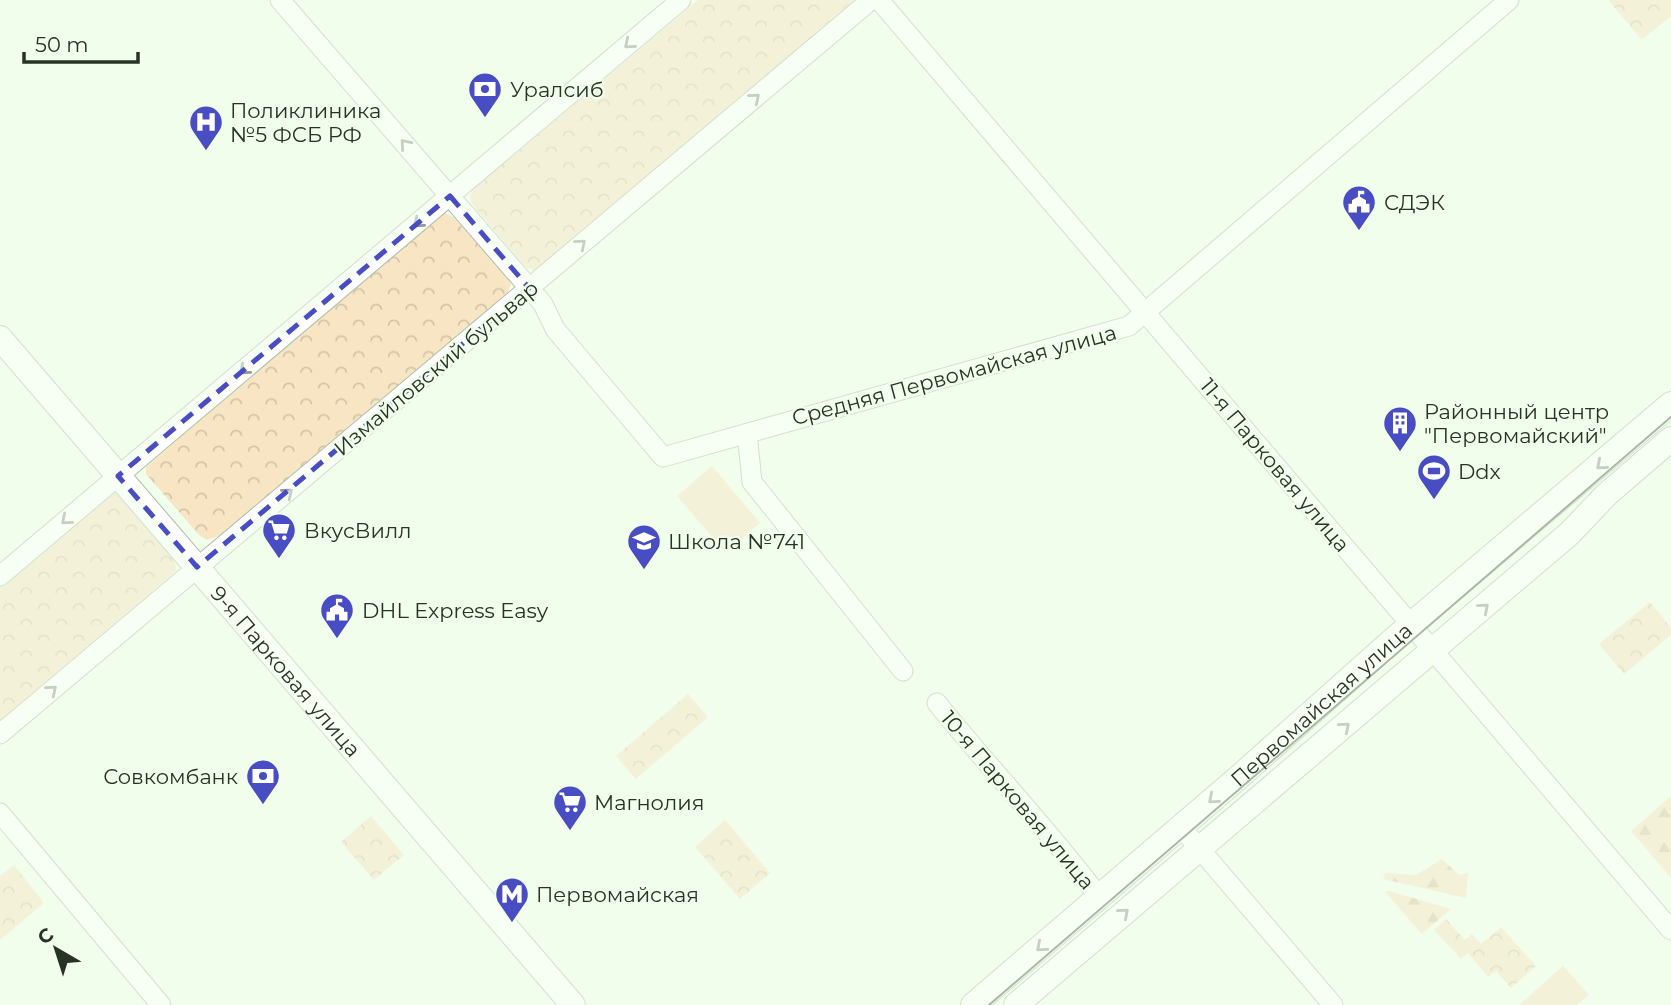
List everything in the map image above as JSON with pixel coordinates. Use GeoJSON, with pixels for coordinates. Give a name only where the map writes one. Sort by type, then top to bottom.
{"type":"FeatureCollection","features":[{"type":"Feature","properties":{"kind":"main road","name":"9-я Парковая улица"},"geometry":{"type":"LineString","coordinates":[[0,338],[573,1005]]}},
{"type":"Feature","properties":{"kind":"main road","name":"Первомайская улица"},"geometry":{"type":"LineString","coordinates":[[974,1005],[1410,626],[1671,404]]}},
{"type":"Feature","properties":{"kind":"main road","name":"Первомайская улица"},"geometry":{"type":"LineString","coordinates":[[1016,1005],[1570,533],[1606,495],[1671,439]]}},
{"type":"Feature","properties":{"kind":"street"},"geometry":{"type":"LineString","coordinates":[[280,0],[450,196]]}},
{"type":"Feature","properties":{"kind":"street"},"geometry":{"type":"LineString","coordinates":[[0,576],[681,0]]}},
{"type":"Feature","properties":{"kind":"street","name":"Измайловский бульвар"},"geometry":{"type":"LineString","coordinates":[[0,734],[871,0]]}},
{"type":"Feature","properties":{"kind":"street","name":"11-я Парковая улица"},"geometry":{"type":"LineString","coordinates":[[878,0],[1671,930]]}},
{"type":"Feature","properties":{"kind":"street","name":"Средняя Первомайская улица"},"geometry":{"type":"LineString","coordinates":[[450,196],[542,303],[555,329],[663,457],[1129,326],[1509,0]]}},
{"type":"Feature","properties":{"kind":"street"},"geometry":{"type":"LineString","coordinates":[[747,433],[752,482],[791,535],[904,671]]}},
{"type":"Feature","properties":{"kind":"street","name":"10-я Парковая улица"},"geometry":{"type":"LineString","coordinates":[[937,702],[991,769],[1012,788],[1057,841],[1099,897]]}},
{"type":"Feature","properties":{"kind":"street"},"geometry":{"type":"LineString","coordinates":[[0,813],[160,1005]]}},
{"type":"Feature","properties":{"kind":"street"},"geometry":{"type":"LineString","coordinates":[[1181,827],[1333,1005]]}},
{"type":"Feature","properties":{"kind":"highlighted area"},"geometry":{"type":"Polygon","coordinates":[[[450,196],[529,288],[197,567],[118,476],[450,196]]]}},
{"type":"Feature","properties":{"kind":"green space"},"geometry":{"type":"Polygon","coordinates":[[[698,0],[854,0],[542,266],[535,270],[526,268],[471,203],[470,195],[476,187],[698,0]]]}},
{"type":"Feature","properties":{"kind":"green space"},"geometry":{"type":"Polygon","coordinates":[[[1608,0],[1671,0],[1671,16],[1642,40],[1608,0]]]}},
{"type":"Feature","properties":{"kind":"green space"},"geometry":{"type":"Polygon","coordinates":[[[445,213],[453,217],[508,277],[511,285],[507,294],[221,535],[207,540],[199,535],[146,474],[146,467],[436,217],[445,213]]]}},
{"type":"Feature","properties":{"kind":"green space"},"geometry":{"type":"Polygon","coordinates":[[[712,466],[760,523],[725,552],[677,496],[712,466]]]}},
{"type":"Feature","properties":{"kind":"green space"},"geometry":{"type":"Polygon","coordinates":[[[115,492],[123,496],[175,557],[176,571],[0,721],[0,585],[106,494],[115,492]]]}},
{"type":"Feature","properties":{"kind":"green space"},"geometry":{"type":"Polygon","coordinates":[[[1650,602],[1671,628],[1671,635],[1624,674],[1599,644],[1650,602]]]}},
{"type":"Feature","properties":{"kind":"green space"},"geometry":{"type":"Polygon","coordinates":[[[688,694],[708,717],[636,779],[616,756],[688,694]]]}},
{"type":"Feature","properties":{"kind":"green space"},"geometry":{"type":"Polygon","coordinates":[[[1671,796],[1671,878],[1631,831],[1671,796]]]}},
{"type":"Feature","properties":{"kind":"green space"},"geometry":{"type":"Polygon","coordinates":[[[371,816],[404,855],[374,880],[341,842],[371,816]]]}},
{"type":"Feature","properties":{"kind":"green space"},"geometry":{"type":"Polygon","coordinates":[[[725,820],[770,873],[740,899],[695,847],[725,820]]]}},
{"type":"Feature","properties":{"kind":"green space"},"geometry":{"type":"Polygon","coordinates":[[[1442,859],[1459,875],[1468,873],[1466,898],[1383,879],[1385,873],[1416,875],[1442,859]]]}},
{"type":"Feature","properties":{"kind":"green space"},"geometry":{"type":"Polygon","coordinates":[[[14,865],[44,903],[0,940],[0,876],[14,865]]]}},
{"type":"Feature","properties":{"kind":"green space"},"geometry":{"type":"Polygon","coordinates":[[[1385,892],[1451,909],[1422,934],[1385,892]]]}},
{"type":"Feature","properties":{"kind":"green space"},"geometry":{"type":"Polygon","coordinates":[[[1446,919],[1465,940],[1472,934],[1481,944],[1501,927],[1536,966],[1511,988],[1496,971],[1488,977],[1468,953],[1461,959],[1434,930],[1446,919]]]}},
{"type":"Feature","properties":{"kind":"green space"},"geometry":{"type":"Polygon","coordinates":[[[1563,966],[1589,995],[1577,1005],[1519,1005],[1563,966]]]}},
{"type":"Feature","properties":{"kind":"tram line"},"geometry":{"type":"LineString","coordinates":[[989,1005],[1671,417]]}},
{"type":"Feature","properties":{"kind":"place","name":"Уралсиб"},"geometry":{"type":"Point","coordinates":[485,119]}},
{"type":"Feature","properties":{"kind":"place","name":"Поликлиника №5 ФСБ РФ"},"geometry":{"type":"Point","coordinates":[206,152]}},
{"type":"Feature","properties":{"kind":"place","name":"СДЭК"},"geometry":{"type":"Point","coordinates":[1359,232]}},
{"type":"Feature","properties":{"kind":"place","name":"Районный центр \"Первомайский\""},"geometry":{"type":"Point","coordinates":[1400,453]}},
{"type":"Feature","properties":{"kind":"place","name":"Ddx"},"geometry":{"type":"Point","coordinates":[1434,501]}},
{"type":"Feature","properties":{"kind":"place","name":"ВкусВилл"},"geometry":{"type":"Point","coordinates":[279,560]}},
{"type":"Feature","properties":{"kind":"place","name":"Школа №741"},"geometry":{"type":"Point","coordinates":[644,571]}},
{"type":"Feature","properties":{"kind":"place","name":"DHL Express Easy"},"geometry":{"type":"Point","coordinates":[337,640]}},
{"type":"Feature","properties":{"kind":"place","name":"Совкомбанк"},"geometry":{"type":"Point","coordinates":[263,806]}},
{"type":"Feature","properties":{"kind":"place","name":"Магнолия"},"geometry":{"type":"Point","coordinates":[570,832]}},
{"type":"Feature","properties":{"kind":"place","name":"Первомайская"},"geometry":{"type":"Point","coordinates":[512,924]}}]}
